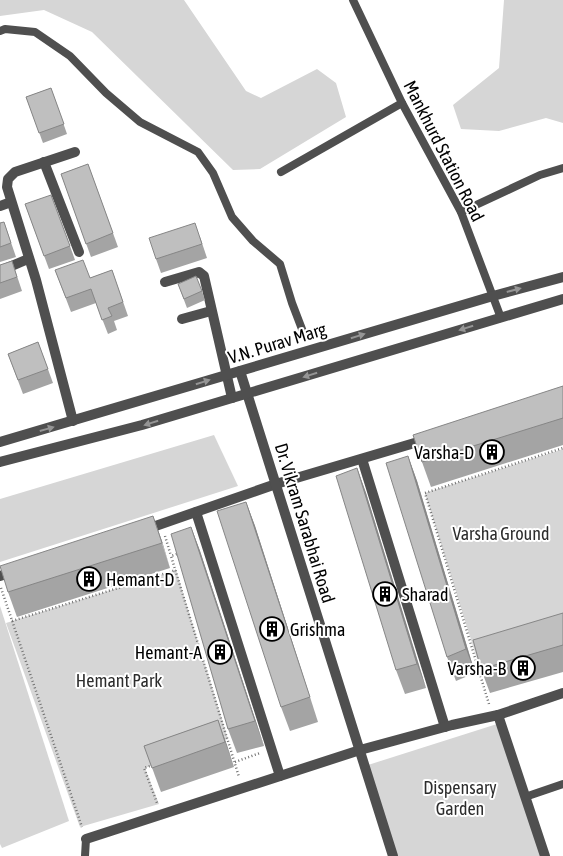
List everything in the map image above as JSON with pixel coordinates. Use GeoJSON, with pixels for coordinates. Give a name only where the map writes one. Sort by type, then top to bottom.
{"type":"FeatureCollection","features":[{"type":"Feature","properties":{"kind":"street"},"geometry":{"type":"LineString","coordinates":[[73,421],[7,187],[8,179],[16,172],[75,152]]}},
{"type":"Feature","properties":{"kind":"street"},"geometry":{"type":"LineString","coordinates":[[44,162],[78,252]]}},
{"type":"Feature","properties":{"kind":"street"},"geometry":{"type":"LineString","coordinates":[[0,206],[11,202]]}},
{"type":"Feature","properties":{"kind":"street"},"geometry":{"type":"LineString","coordinates":[[0,271],[28,259]]}},
{"type":"Feature","properties":{"kind":"street"},"geometry":{"type":"LineString","coordinates":[[165,282],[199,272],[204,276],[232,398]]}},
{"type":"Feature","properties":{"kind":"street","name":"V.N. Purav Marg"},"geometry":{"type":"LineString","coordinates":[[0,442],[563,277]]}},
{"type":"Feature","properties":{"kind":"street"},"geometry":{"type":"LineString","coordinates":[[0,462],[142,425],[563,299]]}},
{"type":"Feature","properties":{"kind":"street"},"geometry":{"type":"LineString","coordinates":[[182,319],[211,310]]}},
{"type":"Feature","properties":{"kind":"street","name":"Dr. Vikram Sarabhai Road"},"geometry":{"type":"LineString","coordinates":[[240,371],[393,856]]}},
{"type":"Feature","properties":{"kind":"street"},"geometry":{"type":"LineString","coordinates":[[133,533],[276,484],[439,436]]}},
{"type":"Feature","properties":{"kind":"street"},"geometry":{"type":"LineString","coordinates":[[362,459],[445,727]]}},
{"type":"Feature","properties":{"kind":"street"},"geometry":{"type":"LineString","coordinates":[[196,512],[280,776]]}},
{"type":"Feature","properties":{"kind":"street"},"geometry":{"type":"LineString","coordinates":[[0,576],[28,567]]}},
{"type":"Feature","properties":{"kind":"street"},"geometry":{"type":"LineString","coordinates":[[86,839],[360,750],[495,715],[563,692]]}},
{"type":"Feature","properties":{"kind":"street"},"geometry":{"type":"LineString","coordinates":[[495,715],[545,856]]}},
{"type":"Feature","properties":{"kind":"lane","name":"Mankhurd Station Road"},"geometry":{"type":"LineString","coordinates":[[353,0],[402,103],[461,212],[501,318]]}},
{"type":"Feature","properties":{"kind":"lane"},"geometry":{"type":"LineString","coordinates":[[0,31],[5,29],[35,32],[70,56],[106,93],[140,122],[198,152],[213,173],[232,217],[253,241],[280,264],[305,337]]}},
{"type":"Feature","properties":{"kind":"lane"},"geometry":{"type":"LineString","coordinates":[[281,172],[402,103]]}},
{"type":"Feature","properties":{"kind":"lane"},"geometry":{"type":"LineString","coordinates":[[461,212],[540,175],[563,168]]}},
{"type":"Feature","properties":{"kind":"lane"},"geometry":{"type":"LineString","coordinates":[[525,796],[563,784]]}},
{"type":"Feature","properties":{"kind":"lane"},"geometry":{"type":"LineString","coordinates":[[85,856],[86,839]]}},
{"type":"Feature","properties":{"kind":"path"},"geometry":{"type":"LineString","coordinates":[[495,715],[476,662],[425,492],[563,448]]}},
{"type":"Feature","properties":{"kind":"path"},"geometry":{"type":"LineString","coordinates":[[162,524],[243,788]]}},
{"type":"Feature","properties":{"kind":"path"},"geometry":{"type":"LineString","coordinates":[[171,556],[180,553]]}},
{"type":"Feature","properties":{"kind":"path"},"geometry":{"type":"LineString","coordinates":[[12,621],[176,570]]}},
{"type":"Feature","properties":{"kind":"path"},"geometry":{"type":"LineString","coordinates":[[0,587],[86,839]]}},
{"type":"Feature","properties":{"kind":"path"},"geometry":{"type":"LineString","coordinates":[[476,662],[485,660]]}},
{"type":"Feature","properties":{"kind":"path"},"geometry":{"type":"LineString","coordinates":[[219,743],[228,740]]}},
{"type":"Feature","properties":{"kind":"path"},"geometry":{"type":"LineString","coordinates":[[235,762],[271,749]]}},
{"type":"Feature","properties":{"kind":"path"},"geometry":{"type":"LineString","coordinates":[[154,765],[144,768],[161,814]]}},
{"type":"Feature","properties":{"kind":"green space"},"geometry":{"type":"Polygon","coordinates":[[[0,0],[184,0],[246,91],[261,98],[317,69],[336,83],[346,117],[260,169],[233,170],[92,32],[44,10],[0,16],[0,0]]]}},
{"type":"Feature","properties":{"kind":"green space"},"geometry":{"type":"Polygon","coordinates":[[[504,0],[563,0],[563,123],[546,118],[499,131],[461,129],[453,105],[499,68],[504,0]]]}},
{"type":"Feature","properties":{"kind":"green space"},"geometry":{"type":"Polygon","coordinates":[[[214,435],[238,486],[0,562],[0,499],[214,435]]]}},
{"type":"Feature","properties":{"kind":"green space","name":"Varsha Ground"},"geometry":{"type":"Polygon","coordinates":[[[563,449],[563,635],[478,662],[425,493],[563,449]]]}},
{"type":"Feature","properties":{"kind":"green space","name":"Hemant Park"},"geometry":{"type":"Polygon","coordinates":[[[176,570],[228,739],[145,768],[159,804],[80,827],[6,623],[176,570]]]}},
{"type":"Feature","properties":{"kind":"green space"},"geometry":{"type":"Polygon","coordinates":[[[0,606],[69,821],[2,848],[0,844],[0,606]]]}},
{"type":"Feature","properties":{"kind":"green space","name":"Dispensary Garden"},"geometry":{"type":"Polygon","coordinates":[[[497,724],[542,856],[396,856],[368,765],[497,724]]]}},
{"type":"Feature","properties":{"kind":"building"},"geometry":{"type":"Polygon","coordinates":[[[51,88],[64,124],[39,133],[26,97],[51,88]]]}},
{"type":"Feature","properties":{"kind":"building"},"geometry":{"type":"Polygon","coordinates":[[[88,164],[113,233],[86,244],[61,174],[88,164]]]}},
{"type":"Feature","properties":{"kind":"building"},"geometry":{"type":"Polygon","coordinates":[[[51,195],[70,246],[44,256],[25,204],[51,195]]]}},
{"type":"Feature","properties":{"kind":"building"},"geometry":{"type":"Polygon","coordinates":[[[4,222],[11,243],[0,247],[0,223],[4,222]]]}},
{"type":"Feature","properties":{"kind":"building"},"geometry":{"type":"Polygon","coordinates":[[[195,223],[202,244],[156,259],[149,238],[195,223]]]}},
{"type":"Feature","properties":{"kind":"building"},"geometry":{"type":"Polygon","coordinates":[[[83,260],[90,278],[112,270],[123,302],[108,308],[112,316],[102,320],[91,289],[66,298],[55,270],[83,260]]]}},
{"type":"Feature","properties":{"kind":"building"},"geometry":{"type":"Polygon","coordinates":[[[12,261],[17,277],[0,283],[0,265],[12,261]]]}},
{"type":"Feature","properties":{"kind":"building"},"geometry":{"type":"Polygon","coordinates":[[[196,276],[202,291],[184,299],[178,284],[196,276]]]}},
{"type":"Feature","properties":{"kind":"building"},"geometry":{"type":"Polygon","coordinates":[[[38,342],[48,369],[18,380],[8,354],[38,342]]]}},
{"type":"Feature","properties":{"kind":"building"},"geometry":{"type":"Polygon","coordinates":[[[563,386],[563,418],[422,462],[413,435],[563,386]]]}},
{"type":"Feature","properties":{"kind":"building"},"geometry":{"type":"Polygon","coordinates":[[[408,456],[466,649],[447,657],[386,463],[408,456]]]}},
{"type":"Feature","properties":{"kind":"building","name":"Sharad"},"geometry":{"type":"Polygon","coordinates":[[[357,468],[417,664],[396,670],[336,476],[357,468]]]}},
{"type":"Feature","properties":{"kind":"building","name":"Grishma"},"geometry":{"type":"Polygon","coordinates":[[[246,502],[310,697],[281,707],[217,511],[246,502]]]}},
{"type":"Feature","properties":{"kind":"building"},"geometry":{"type":"Polygon","coordinates":[[[153,516],[162,543],[8,592],[0,566],[153,516]]]}},
{"type":"Feature","properties":{"kind":"building","name":"Hemant-A"},"geometry":{"type":"Polygon","coordinates":[[[191,527],[255,721],[228,729],[171,534],[191,527]]]}},
{"type":"Feature","properties":{"kind":"building"},"geometry":{"type":"Polygon","coordinates":[[[563,613],[563,645],[481,669],[473,640],[563,613]]]}},
{"type":"Feature","properties":{"kind":"building"},"geometry":{"type":"Polygon","coordinates":[[[218,720],[225,742],[152,768],[144,746],[218,720]]]}},
{"type":"Feature","properties":{"kind":"place","name":"Varsha-D"},"geometry":{"type":"Point","coordinates":[492,452]}},
{"type":"Feature","properties":{"kind":"place","name":"Hemant-D"},"geometry":{"type":"Point","coordinates":[89,579]}},
{"type":"Feature","properties":{"kind":"place","name":"Sharad"},"geometry":{"type":"Point","coordinates":[385,594]}},
{"type":"Feature","properties":{"kind":"place","name":"Grishma"},"geometry":{"type":"Point","coordinates":[272,629]}},
{"type":"Feature","properties":{"kind":"place","name":"Hemant-A"},"geometry":{"type":"Point","coordinates":[220,652]}},
{"type":"Feature","properties":{"kind":"place","name":"Varsha-B"},"geometry":{"type":"Point","coordinates":[523,668]}}]}
